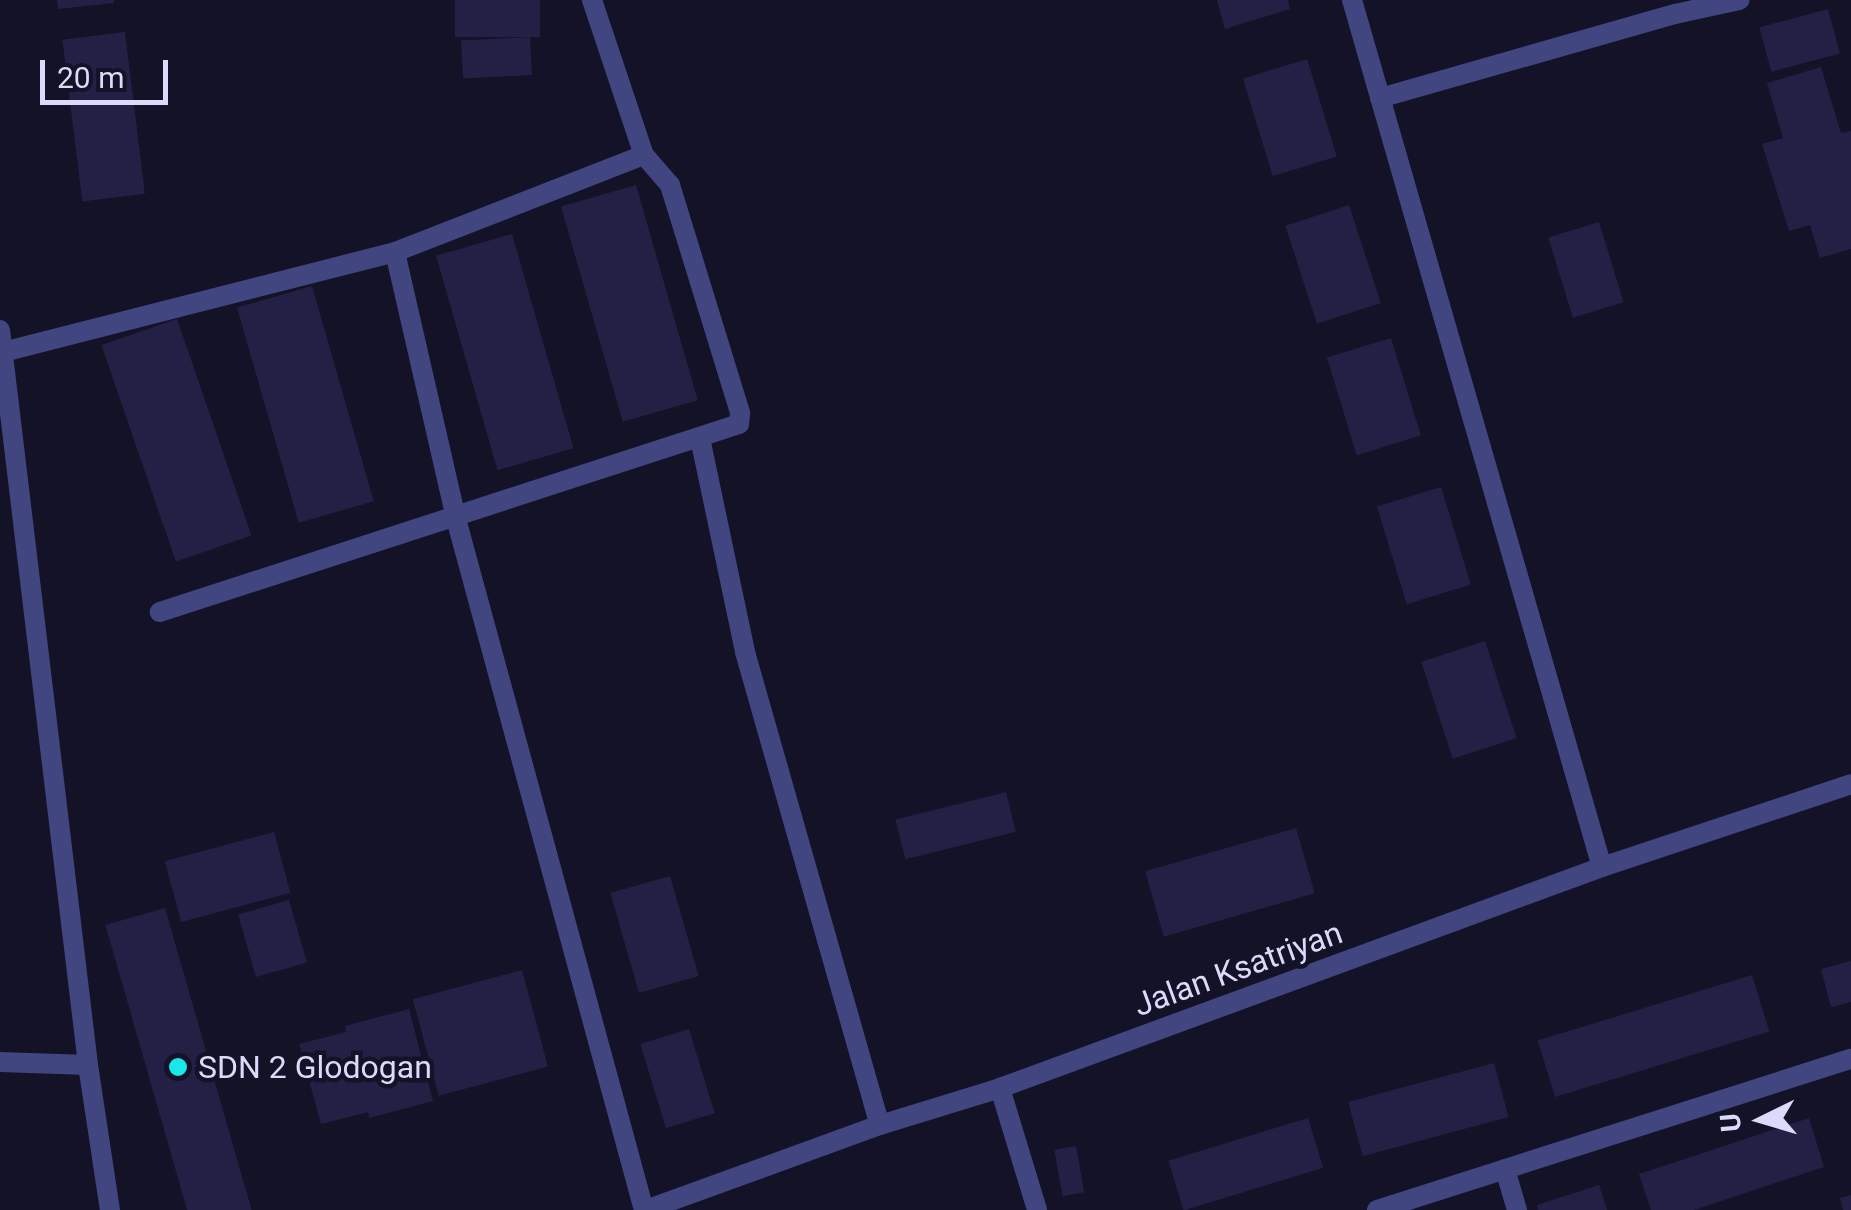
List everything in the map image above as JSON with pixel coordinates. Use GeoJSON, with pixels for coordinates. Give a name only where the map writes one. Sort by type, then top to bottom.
{"type":"FeatureCollection","features":[{"type":"Feature","properties":{"kind":"street"},"geometry":{"type":"LineString","coordinates":[[160,612],[739,424],[740,413],[681,211],[662,174],[644,156],[592,0]]}},
{"type":"Feature","properties":{"kind":"street"},"geometry":{"type":"LineString","coordinates":[[1352,0],[1602,868]]}},
{"type":"Feature","properties":{"kind":"street"},"geometry":{"type":"LineString","coordinates":[[1380,98],[1673,7],[1739,0]]}},
{"type":"Feature","properties":{"kind":"street"},"geometry":{"type":"LineString","coordinates":[[4,352],[395,252],[644,156]]}},
{"type":"Feature","properties":{"kind":"street"},"geometry":{"type":"LineString","coordinates":[[395,252],[455,515],[645,1210]]}},
{"type":"Feature","properties":{"kind":"street"},"geometry":{"type":"LineString","coordinates":[[0,330],[9,488],[110,1210]]}},
{"type":"Feature","properties":{"kind":"street"},"geometry":{"type":"LineString","coordinates":[[700,438],[745,652],[880,1125]]}},
{"type":"Feature","properties":{"kind":"street","name":"Jalan Ksatriyan"},"geometry":{"type":"LineString","coordinates":[[645,1210],[880,1125],[1000,1088],[1602,868],[1851,784]]}},
{"type":"Feature","properties":{"kind":"street"},"geometry":{"type":"LineString","coordinates":[[1377,1210],[1851,1060]]}},
{"type":"Feature","properties":{"kind":"street"},"geometry":{"type":"LineString","coordinates":[[0,1062],[88,1065]]}},
{"type":"Feature","properties":{"kind":"street"},"geometry":{"type":"LineString","coordinates":[[1000,1088],[1037,1210]]}},
{"type":"Feature","properties":{"kind":"street"},"geometry":{"type":"LineString","coordinates":[[1505,1169],[1517,1210]]}},
{"type":"Feature","properties":{"kind":"building"},"geometry":{"type":"Polygon","coordinates":[[[57,0],[114,0],[114,3],[58,9],[57,0]]]}},
{"type":"Feature","properties":{"kind":"building"},"geometry":{"type":"Polygon","coordinates":[[[455,0],[540,0],[540,37],[455,37],[455,0]]]}},
{"type":"Feature","properties":{"kind":"building"},"geometry":{"type":"Polygon","coordinates":[[[1217,0],[1288,0],[1290,9],[1225,29],[1217,0]]]}},
{"type":"Feature","properties":{"kind":"building"},"geometry":{"type":"Polygon","coordinates":[[[1828,9],[1840,53],[1771,72],[1759,27],[1828,9]]]}},
{"type":"Feature","properties":{"kind":"building"},"geometry":{"type":"Polygon","coordinates":[[[125,32],[145,194],[82,201],[62,40],[125,32]]]}},
{"type":"Feature","properties":{"kind":"building"},"geometry":{"type":"Polygon","coordinates":[[[530,37],[532,75],[463,79],[461,41],[530,37]]]}},
{"type":"Feature","properties":{"kind":"building"},"geometry":{"type":"Polygon","coordinates":[[[1307,59],[1337,157],[1273,176],[1243,79],[1307,59]]]}},
{"type":"Feature","properties":{"kind":"building"},"geometry":{"type":"Polygon","coordinates":[[[1821,67],[1841,133],[1851,131],[1851,249],[1820,258],[1810,225],[1789,231],[1762,144],[1783,138],[1767,83],[1821,67]]]}},
{"type":"Feature","properties":{"kind":"building"},"geometry":{"type":"Polygon","coordinates":[[[636,185],[698,400],[623,422],[561,206],[636,185]]]}},
{"type":"Feature","properties":{"kind":"building"},"geometry":{"type":"Polygon","coordinates":[[[1349,205],[1381,303],[1317,324],[1285,226],[1349,205]]]}},
{"type":"Feature","properties":{"kind":"building"},"geometry":{"type":"Polygon","coordinates":[[[1599,222],[1624,302],[1573,318],[1548,237],[1599,222]]]}},
{"type":"Feature","properties":{"kind":"building"},"geometry":{"type":"Polygon","coordinates":[[[512,234],[573,448],[498,470],[436,256],[512,234]]]}},
{"type":"Feature","properties":{"kind":"building"},"geometry":{"type":"Polygon","coordinates":[[[312,286],[374,501],[299,523],[237,307],[312,286]]]}},
{"type":"Feature","properties":{"kind":"building"},"geometry":{"type":"Polygon","coordinates":[[[177,319],[252,536],[176,562],[101,345],[177,319]]]}},
{"type":"Feature","properties":{"kind":"building"},"geometry":{"type":"Polygon","coordinates":[[[1391,338],[1421,436],[1357,455],[1327,358],[1391,338]]]}},
{"type":"Feature","properties":{"kind":"building"},"geometry":{"type":"Polygon","coordinates":[[[1441,487],[1471,585],[1407,604],[1377,507],[1441,487]]]}},
{"type":"Feature","properties":{"kind":"building"},"geometry":{"type":"Polygon","coordinates":[[[1485,641],[1517,738],[1453,759],[1421,662],[1485,641]]]}},
{"type":"Feature","properties":{"kind":"building"},"geometry":{"type":"Polygon","coordinates":[[[1006,792],[1016,832],[905,859],[895,820],[1006,792]]]}},
{"type":"Feature","properties":{"kind":"building"},"geometry":{"type":"Polygon","coordinates":[[[1296,828],[1315,893],[1164,937],[1145,871],[1296,828]]]}},
{"type":"Feature","properties":{"kind":"building"},"geometry":{"type":"Polygon","coordinates":[[[274,832],[290,893],[181,922],[165,861],[274,832]]]}},
{"type":"Feature","properties":{"kind":"building"},"geometry":{"type":"Polygon","coordinates":[[[670,876],[699,976],[639,993],[610,893],[670,876]]]}},
{"type":"Feature","properties":{"kind":"building"},"geometry":{"type":"Polygon","coordinates":[[[289,900],[307,962],[256,977],[238,915],[289,900]]]}},
{"type":"Feature","properties":{"kind":"building","name":"SDN 2 Glodogan"},"geometry":{"type":"Polygon","coordinates":[[[165,908],[252,1210],[187,1210],[105,925],[165,908]]]}},
{"type":"Feature","properties":{"kind":"building"},"geometry":{"type":"Polygon","coordinates":[[[1851,961],[1851,1002],[1831,1007],[1821,969],[1851,961]]]}},
{"type":"Feature","properties":{"kind":"building"},"geometry":{"type":"Polygon","coordinates":[[[522,970],[548,1067],[439,1096],[413,999],[522,970]]]}},
{"type":"Feature","properties":{"kind":"building"},"geometry":{"type":"Polygon","coordinates":[[[1752,975],[1769,1031],[1555,1097],[1538,1040],[1752,975]]]}},
{"type":"Feature","properties":{"kind":"building"},"geometry":{"type":"Polygon","coordinates":[[[409,1009],[433,1101],[369,1118],[368,1112],[321,1124],[299,1044],[346,1032],[345,1026],[409,1009]]]}},
{"type":"Feature","properties":{"kind":"building"},"geometry":{"type":"Polygon","coordinates":[[[689,1029],[715,1113],[666,1128],[640,1044],[689,1029]]]}},
{"type":"Feature","properties":{"kind":"building"},"geometry":{"type":"Polygon","coordinates":[[[1494,1063],[1508,1117],[1363,1156],[1348,1102],[1494,1063]]]}},
{"type":"Feature","properties":{"kind":"building"},"geometry":{"type":"Polygon","coordinates":[[[1308,1118],[1323,1168],[1183,1210],[1168,1161],[1308,1118]]]}},
{"type":"Feature","properties":{"kind":"building"},"geometry":{"type":"Polygon","coordinates":[[[1809,1118],[1824,1167],[1694,1210],[1651,1210],[1639,1174],[1809,1118]]]}},
{"type":"Feature","properties":{"kind":"building"},"geometry":{"type":"Polygon","coordinates":[[[1076,1146],[1084,1192],[1062,1196],[1054,1150],[1076,1146]]]}},
{"type":"Feature","properties":{"kind":"building"},"geometry":{"type":"Polygon","coordinates":[[[1599,1185],[1607,1210],[1538,1210],[1537,1205],[1599,1185]]]}},
{"type":"Feature","properties":{"kind":"building"},"geometry":{"type":"Polygon","coordinates":[[[1851,1195],[1851,1210],[1843,1210],[1840,1198],[1851,1195]]]}},
{"type":"Feature","properties":{"kind":"place","name":"SDN 2 Glodogan"},"geometry":{"type":"Point","coordinates":[178,1067]}}]}
